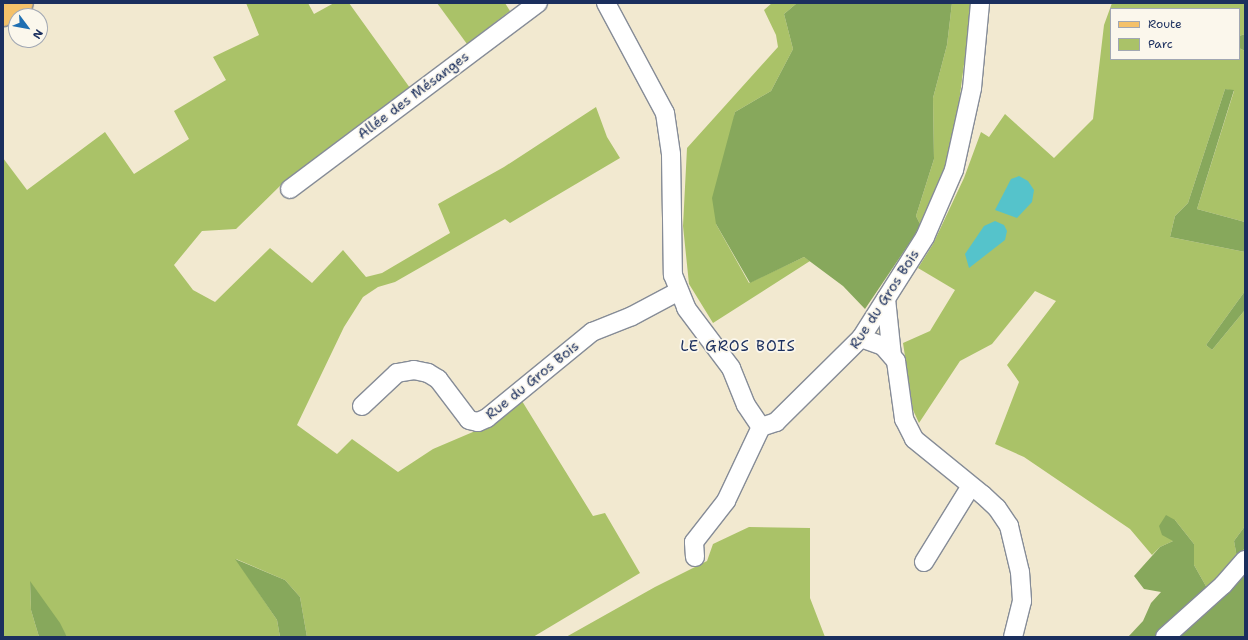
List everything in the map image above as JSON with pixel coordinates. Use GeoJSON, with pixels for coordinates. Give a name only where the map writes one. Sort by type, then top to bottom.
{"type":"FeatureCollection","features":[{"type":"Feature","properties":{"kind":"main road"},"geometry":{"type":"LineString","coordinates":[[3,15],[22,3]]}},
{"type":"Feature","properties":{"kind":"street","name":"Allée des Mésanges"},"geometry":{"type":"LineString","coordinates":[[290,189],[538,3]]}},
{"type":"Feature","properties":{"kind":"street"},"geometry":{"type":"LineString","coordinates":[[606,3],[666,113],[670,154],[673,275],[686,308],[731,368],[746,405],[761,427],[726,501],[694,542],[695,557]]}},
{"type":"Feature","properties":{"kind":"street","name":"Rue du Gros Bois"},"geometry":{"type":"LineString","coordinates":[[761,427],[776,422],[861,338],[925,237],[954,170],[972,88],[980,3]]}},
{"type":"Feature","properties":{"kind":"street","name":"Rue du Gros Bois"},"geometry":{"type":"LineString","coordinates":[[362,406],[397,373],[414,370],[428,373],[438,379],[469,420],[478,422],[487,418],[592,332],[632,316],[679,291]]}},
{"type":"Feature","properties":{"kind":"street"},"geometry":{"type":"LineString","coordinates":[[886,299],[892,356]]}},
{"type":"Feature","properties":{"kind":"street"},"geometry":{"type":"LineString","coordinates":[[861,338],[883,346],[896,361],[904,419],[914,438],[997,508],[1009,526],[1020,572],[1022,601],[1012,637]]}},
{"type":"Feature","properties":{"kind":"street"},"geometry":{"type":"LineString","coordinates":[[924,562],[971,486]]}},
{"type":"Feature","properties":{"kind":"street"},"geometry":{"type":"LineString","coordinates":[[1165,637],[1223,585],[1245,560]]}},
{"type":"Feature","properties":{"kind":"green space"},"geometry":{"type":"Polygon","coordinates":[[[246,3],[308,3],[314,14],[334,3],[349,3],[410,88],[283,183],[236,229],[202,231],[174,265],[193,290],[215,302],[270,248],[312,283],[343,250],[366,277],[382,273],[450,233],[438,204],[504,167],[596,107],[607,137],[620,158],[510,223],[505,219],[395,282],[378,287],[363,297],[344,327],[297,425],[337,454],[352,439],[398,472],[433,449],[487,426],[522,401],[593,516],[605,513],[640,573],[533,637],[307,637],[300,597],[285,580],[236,559],[277,620],[280,637],[67,637],[30,582],[31,610],[39,637],[3,637],[3,158],[27,190],[105,132],[134,174],[189,139],[174,111],[226,80],[213,57],[259,35],[246,3]]]}},
{"type":"Feature","properties":{"kind":"green space"},"geometry":{"type":"Polygon","coordinates":[[[437,3],[505,3],[510,11],[467,44],[437,3]]]}},
{"type":"Feature","properties":{"kind":"green space"},"geometry":{"type":"Polygon","coordinates":[[[772,3],[797,3],[784,14],[793,49],[771,91],[735,112],[716,224],[749,283],[804,257],[810,261],[713,323],[689,284],[683,226],[687,148],[778,47],[776,35],[764,10],[772,3]]]}},
{"type":"Feature","properties":{"kind":"green space"},"geometry":{"type":"Polygon","coordinates":[[[797,3],[952,3],[947,45],[933,98],[934,159],[916,216],[921,226],[865,309],[843,286],[804,257],[750,283],[716,224],[712,198],[735,112],[771,91],[793,49],[784,14],[797,3]]]}},
{"type":"Feature","properties":{"kind":"green space"},"geometry":{"type":"Polygon","coordinates":[[[952,3],[972,3],[957,118],[945,166],[921,226],[916,216],[934,159],[933,98],[947,45],[952,3]]]}},
{"type":"Feature","properties":{"kind":"green space"},"geometry":{"type":"Polygon","coordinates":[[[1112,3],[1245,3],[1245,34],[1240,36],[1240,8],[1110,8],[1112,3]]]}},
{"type":"Feature","properties":{"kind":"green space"},"geometry":{"type":"Polygon","coordinates":[[[1110,8],[1110,60],[1240,60],[1240,48],[1245,51],[1245,222],[1197,209],[1234,91],[1225,89],[1188,203],[1175,216],[1170,237],[1245,252],[1245,291],[1206,345],[1212,350],[1245,310],[1245,526],[1234,541],[1237,558],[1207,588],[1194,565],[1194,544],[1175,520],[1173,541],[1160,547],[1152,555],[1130,529],[1024,457],[995,444],[1019,382],[1007,365],[1056,301],[1035,291],[992,344],[960,361],[919,423],[913,410],[903,343],[930,331],[955,290],[918,268],[933,244],[964,178],[981,132],[989,137],[1005,114],[1054,158],[1093,119],[1104,25],[1110,8]]]}},
{"type":"Feature","properties":{"kind":"green space"},"geometry":{"type":"Polygon","coordinates":[[[1245,34],[1245,51],[1240,48],[1240,36],[1245,34]]]}},
{"type":"Feature","properties":{"kind":"green space"},"geometry":{"type":"Polygon","coordinates":[[[1225,89],[1234,90],[1197,209],[1245,222],[1245,252],[1170,237],[1175,216],[1188,203],[1225,89]]]}},
{"type":"Feature","properties":{"kind":"green space"},"geometry":{"type":"Polygon","coordinates":[[[1245,291],[1245,310],[1212,350],[1206,345],[1245,291]]]}},
{"type":"Feature","properties":{"kind":"green space"},"geometry":{"type":"Polygon","coordinates":[[[1166,515],[1175,520],[1194,544],[1194,565],[1207,588],[1155,637],[1128,637],[1143,621],[1151,603],[1161,592],[1144,589],[1134,576],[1160,547],[1173,541],[1162,535],[1159,526],[1166,515]]]}},
{"type":"Feature","properties":{"kind":"green space"},"geometry":{"type":"Polygon","coordinates":[[[1245,526],[1245,548],[1237,558],[1234,541],[1245,526]]]}},
{"type":"Feature","properties":{"kind":"green space"},"geometry":{"type":"Polygon","coordinates":[[[749,527],[810,528],[810,598],[825,637],[566,637],[655,587],[707,561],[713,544],[749,527]]]}},
{"type":"Feature","properties":{"kind":"green space"},"geometry":{"type":"Polygon","coordinates":[[[235,559],[285,580],[300,597],[307,637],[280,637],[277,620],[235,559]]]}},
{"type":"Feature","properties":{"kind":"green space"},"geometry":{"type":"Polygon","coordinates":[[[1245,571],[1245,637],[1173,637],[1245,571]]]}},
{"type":"Feature","properties":{"kind":"green space"},"geometry":{"type":"Polygon","coordinates":[[[30,581],[60,623],[67,637],[39,637],[31,610],[30,581]]]}},
{"type":"Feature","properties":{"kind":"water"},"geometry":{"type":"Polygon","coordinates":[[[1019,176],[1028,181],[1034,190],[1032,202],[1017,218],[995,210],[1011,179],[1019,176]]]}},
{"type":"Feature","properties":{"kind":"water"},"geometry":{"type":"Polygon","coordinates":[[[995,221],[1004,225],[1007,231],[1005,240],[969,268],[965,254],[984,226],[995,221]]]}},
{"type":"Feature","properties":{"kind":"district","name":"LE GROS BOIS"},"geometry":{"type":"Point","coordinates":[738,347]}}]}
